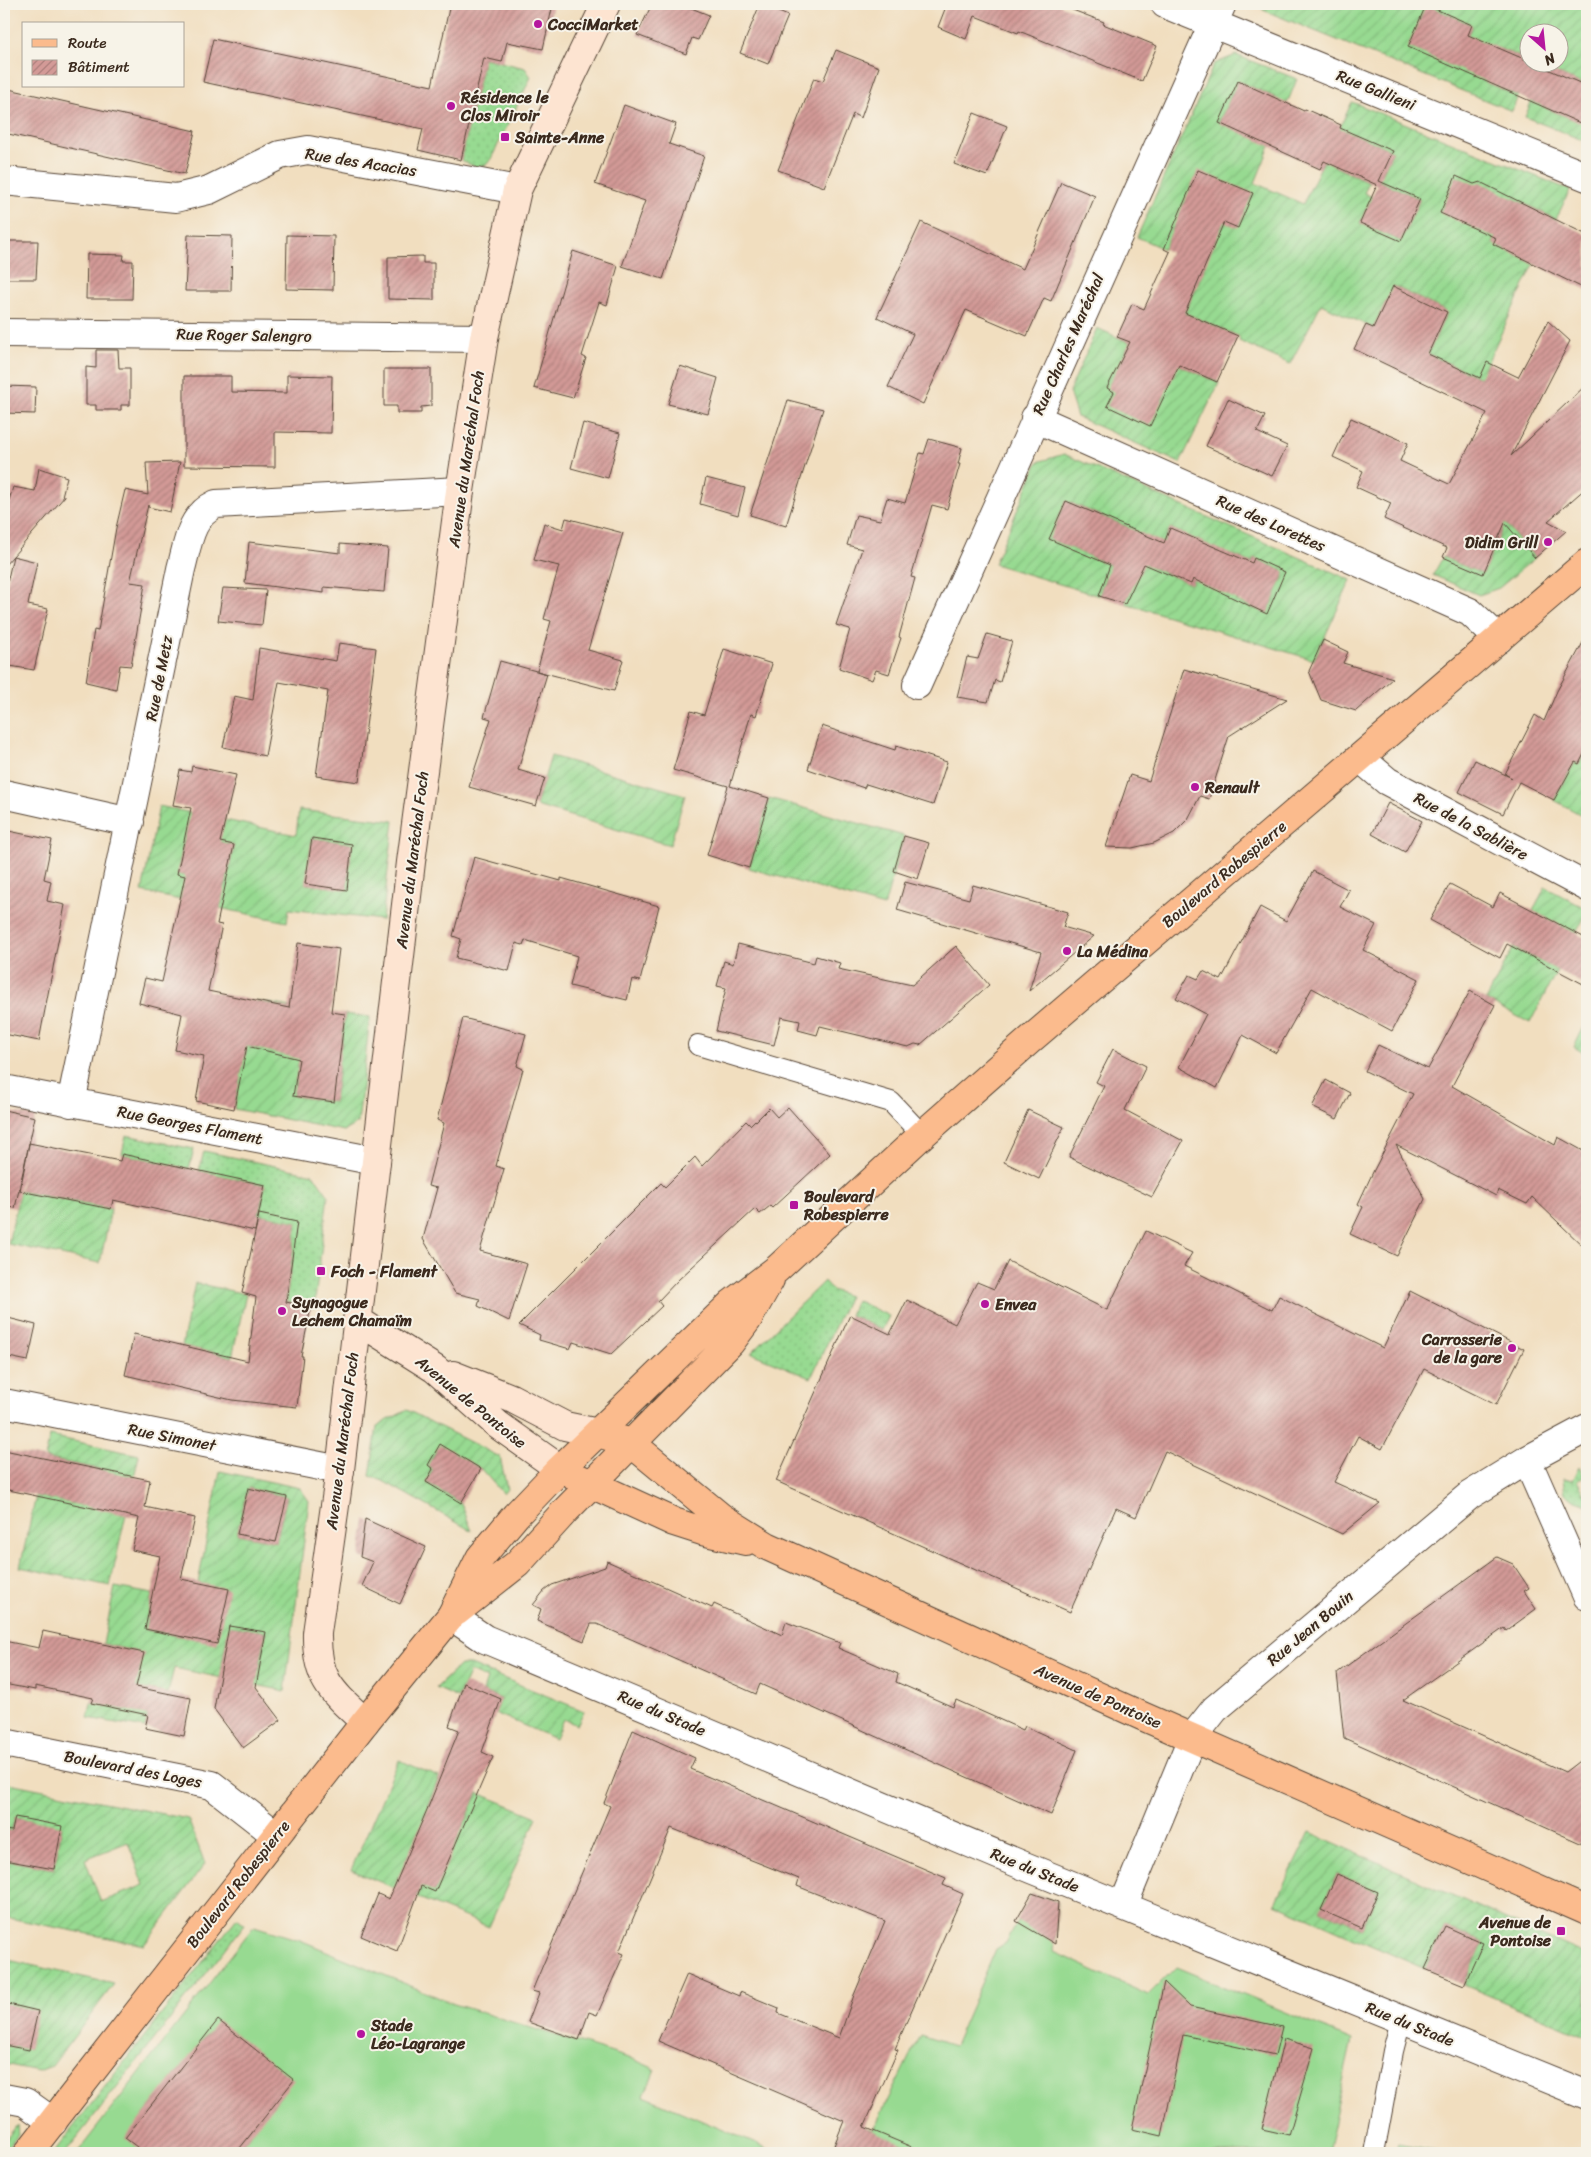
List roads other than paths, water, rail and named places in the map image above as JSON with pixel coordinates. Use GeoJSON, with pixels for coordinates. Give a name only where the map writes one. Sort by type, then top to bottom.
{"type":"FeatureCollection","features":[{"type":"Feature","properties":{"kind":"main road","name":"Boulevard Robespierre"},"geometry":{"type":"LineString","coordinates":[[28,2153],[365,1722],[451,1616],[480,1558],[516,1515],[560,1469],[731,1304],[777,1269],[922,1135],[1587,563]]}},
{"type":"Feature","properties":{"kind":"main road","name":"Boulevard Robespierre"},"geometry":{"type":"LineString","coordinates":[[451,1616],[517,1564],[591,1484],[730,1343],[748,1319],[777,1269]]}},
{"type":"Feature","properties":{"kind":"main road"},"geometry":{"type":"LineString","coordinates":[[598,1433],[631,1443]]}},
{"type":"Feature","properties":{"kind":"main road","name":"Avenue de Pontoise"},"geometry":{"type":"LineString","coordinates":[[631,1443],[722,1518],[766,1546],[1192,1738],[1587,1911]]}},
{"type":"Feature","properties":{"kind":"main road"},"geometry":{"type":"LineString","coordinates":[[560,1469],[674,1522],[702,1531],[766,1546]]}},
{"type":"Feature","properties":{"kind":"street","name":"Avenue du Maréchal Foch"},"geometry":{"type":"LineString","coordinates":[[365,1722],[325,1680],[320,1670],[317,1653],[317,1633],[340,1470],[411,862],[460,491],[484,338],[517,190],[606,4]]}},
{"type":"Feature","properties":{"kind":"street","name":"Rue Gallieni"},"geometry":{"type":"LineString","coordinates":[[1165,4],[1217,14],[1587,177]]}},
{"type":"Feature","properties":{"kind":"street","name":"Rue Charles Maréchal"},"geometry":{"type":"LineString","coordinates":[[917,685],[1217,14]]}},
{"type":"Feature","properties":{"kind":"street","name":"Rue des Acacias"},"geometry":{"type":"LineString","coordinates":[[4,181],[176,198],[209,190],[280,155],[308,150],[517,190]]}},
{"type":"Feature","properties":{"kind":"street","name":"Rue Roger Salengro"},"geometry":{"type":"LineString","coordinates":[[4,333],[484,338]]}},
{"type":"Feature","properties":{"kind":"street","name":"Rue des Lorettes"},"geometry":{"type":"LineString","coordinates":[[1035,418],[1470,612],[1499,639]]}},
{"type":"Feature","properties":{"kind":"street","name":"Rue de Metz"},"geometry":{"type":"LineString","coordinates":[[72,1103],[181,569],[194,521],[204,509],[216,504],[460,491]]}},
{"type":"Feature","properties":{"kind":"street","name":"Rue de la Sablière"},"geometry":{"type":"LineString","coordinates":[[1360,758],[1387,781],[1587,887]]}},
{"type":"Feature","properties":{"kind":"street"},"geometry":{"type":"LineString","coordinates":[[4,794],[130,822]]}},
{"type":"Feature","properties":{"kind":"street","name":"Rue Georges Flament"},"geometry":{"type":"LineString","coordinates":[[4,1089],[376,1161]]}},
{"type":"Feature","properties":{"kind":"street","name":"Avenue de Pontoise"},"geometry":{"type":"LineString","coordinates":[[357,1320],[435,1369],[517,1440],[560,1469]]}},
{"type":"Feature","properties":{"kind":"street"},"geometry":{"type":"LineString","coordinates":[[435,1369],[511,1398],[565,1426],[598,1433]]}},
{"type":"Feature","properties":{"kind":"street","name":"Rue Simonet"},"geometry":{"type":"LineString","coordinates":[[4,1403],[340,1470]]}},
{"type":"Feature","properties":{"kind":"street","name":"Rue Jean Bouin"},"geometry":{"type":"LineString","coordinates":[[1123,1906],[1192,1738],[1215,1709],[1470,1495],[1527,1460],[1587,1428]]}},
{"type":"Feature","properties":{"kind":"street"},"geometry":{"type":"LineString","coordinates":[[1527,1460],[1587,1596]]}},
{"type":"Feature","properties":{"kind":"street","name":"Rue du Stade"},"geometry":{"type":"LineString","coordinates":[[451,1616],[485,1639],[1123,1906],[1587,2095]]}},
{"type":"Feature","properties":{"kind":"street","name":"Boulevard des Loges"},"geometry":{"type":"LineString","coordinates":[[4,1743],[212,1785],[276,1835]]}},
{"type":"Feature","properties":{"kind":"street"},"geometry":{"type":"LineString","coordinates":[[4,2098],[25,2102],[53,2122]]}},
{"type":"Feature","properties":{"kind":"lane"},"geometry":{"type":"LineString","coordinates":[[698,1045],[891,1102],[922,1135]]}},
{"type":"Feature","properties":{"kind":"lane"},"geometry":{"type":"LineString","coordinates":[[1374,2153],[1393,2051],[1401,2020]]}},
{"type":"Feature","properties":{"kind":"place","name":"CocciMarket"},"geometry":{"type":"Point","coordinates":[538,24]}},
{"type":"Feature","properties":{"kind":"place","name":"Résidence le Clos Miroir"},"geometry":{"type":"Point","coordinates":[451,106]}},
{"type":"Feature","properties":{"kind":"place","name":"Sainte-Anne"},"geometry":{"type":"Point","coordinates":[505,137]}},
{"type":"Feature","properties":{"kind":"place","name":"Didim Grill"},"geometry":{"type":"Point","coordinates":[1548,542]}},
{"type":"Feature","properties":{"kind":"place","name":"Renault"},"geometry":{"type":"Point","coordinates":[1195,787]}},
{"type":"Feature","properties":{"kind":"place","name":"La Médina"},"geometry":{"type":"Point","coordinates":[1067,951]}},
{"type":"Feature","properties":{"kind":"place","name":"Boulevard Robespierre"},"geometry":{"type":"Point","coordinates":[794,1205]}},
{"type":"Feature","properties":{"kind":"place","name":"Foch - Flament"},"geometry":{"type":"Point","coordinates":[321,1271]}},
{"type":"Feature","properties":{"kind":"place","name":"Envea"},"geometry":{"type":"Point","coordinates":[985,1304]}},
{"type":"Feature","properties":{"kind":"place","name":"Synagogue Lechem Chamaïm"},"geometry":{"type":"Point","coordinates":[282,1311]}},
{"type":"Feature","properties":{"kind":"place","name":"Carrosserie de la gare"},"geometry":{"type":"Point","coordinates":[1512,1348]}},
{"type":"Feature","properties":{"kind":"place","name":"Avenue de Pontoise"},"geometry":{"type":"Point","coordinates":[1561,1931]}},
{"type":"Feature","properties":{"kind":"place","name":"Stade Léo-Lagrange"},"geometry":{"type":"Point","coordinates":[361,2034]}}]}
